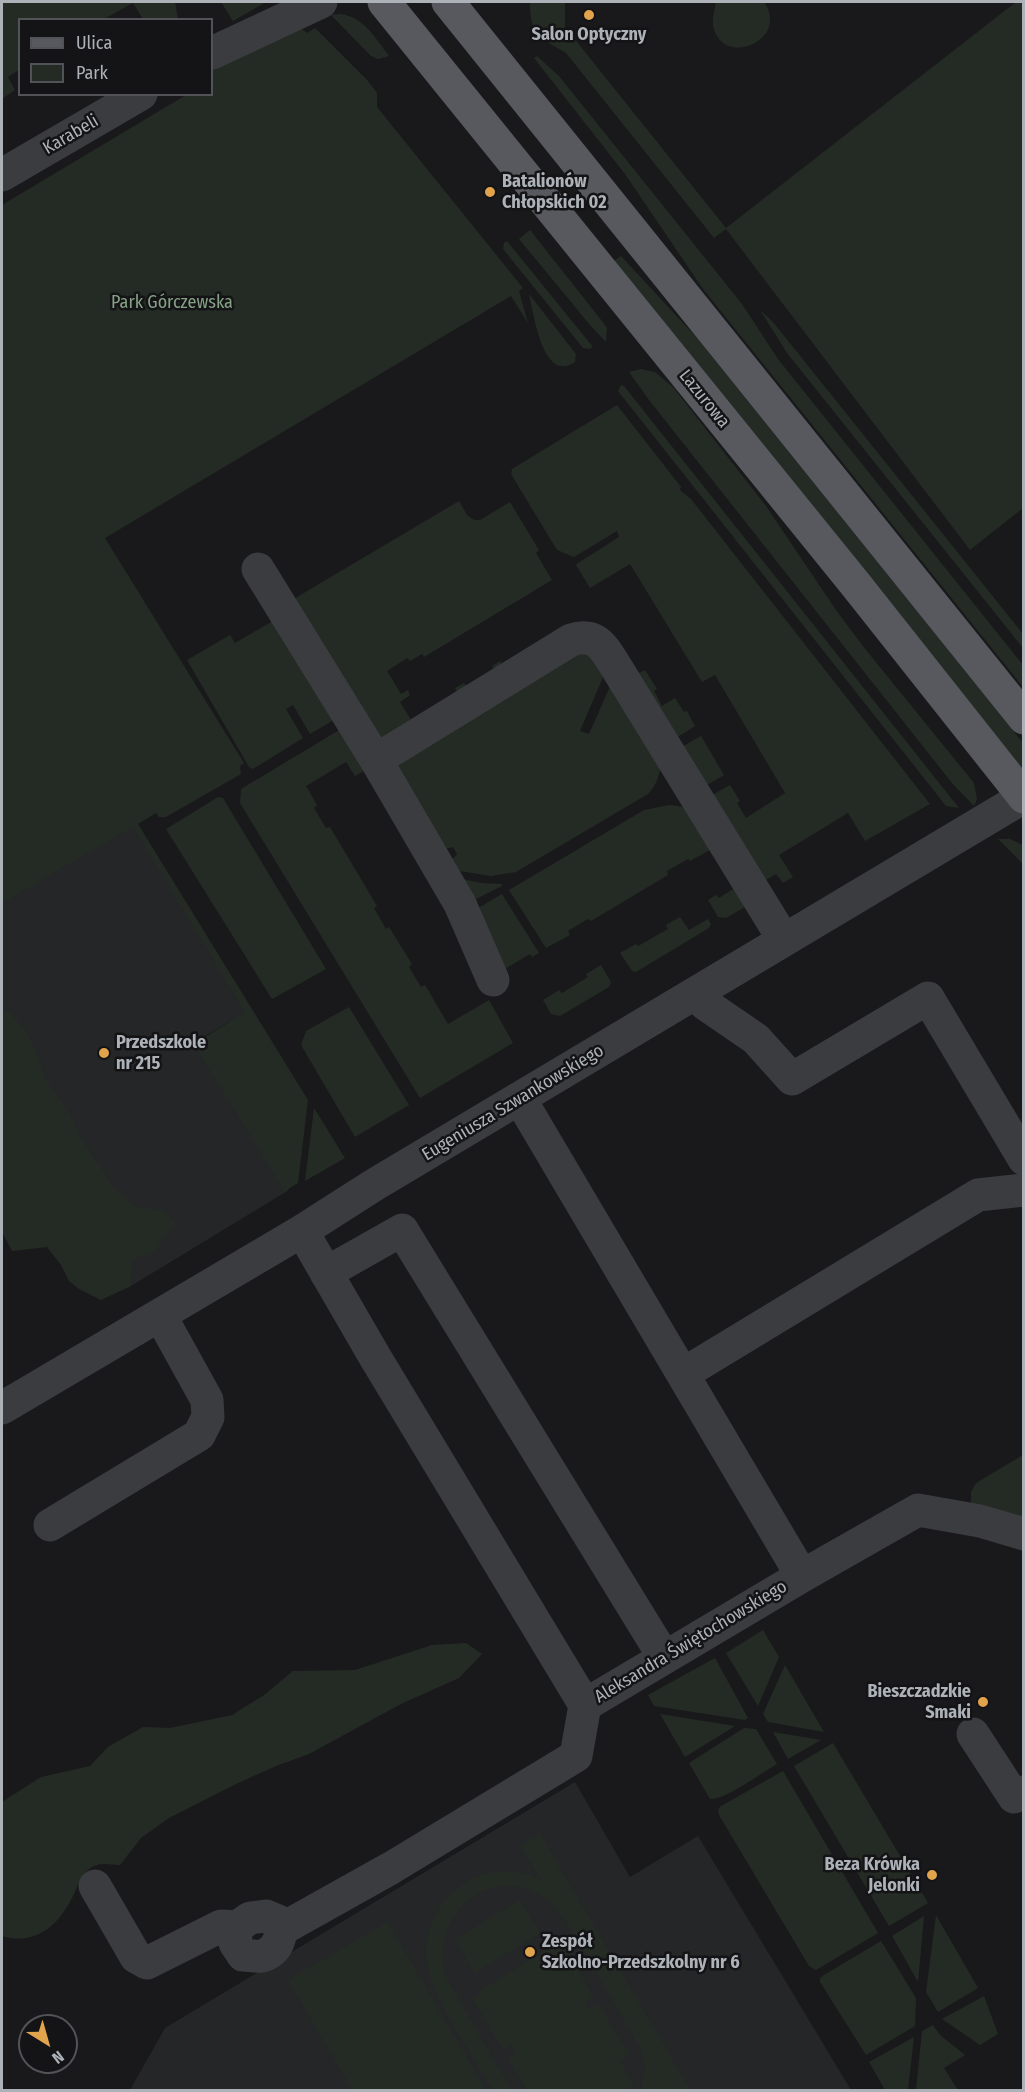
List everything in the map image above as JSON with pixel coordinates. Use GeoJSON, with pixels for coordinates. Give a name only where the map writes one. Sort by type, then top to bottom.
{"type":"FeatureCollection","features":[{"type":"Feature","properties":{"kind":"main road","name":"Lazurowa"},"geometry":{"type":"LineString","coordinates":[[384,2],[856,585],[1023,797]]}},
{"type":"Feature","properties":{"kind":"main road"},"geometry":{"type":"LineString","coordinates":[[448,2],[1023,718]]}},
{"type":"Feature","properties":{"kind":"street"},"geometry":{"type":"LineString","coordinates":[[213,53],[321,2]]}},
{"type":"Feature","properties":{"kind":"street","name":"Karabeli"},"geometry":{"type":"LineString","coordinates":[[2,175],[138,96]]}},
{"type":"Feature","properties":{"kind":"street"},"geometry":{"type":"LineString","coordinates":[[258,569],[376,760],[460,904],[493,980]]}},
{"type":"Feature","properties":{"kind":"street"},"geometry":{"type":"LineString","coordinates":[[376,760],[571,640],[582,637],[596,640],[613,662],[784,940]]}},
{"type":"Feature","properties":{"kind":"street","name":"Eugeniusza Szwankowskiego"},"geometry":{"type":"LineString","coordinates":[[2,1408],[302,1231],[1023,797]]}},
{"type":"Feature","properties":{"kind":"street"},"geometry":{"type":"LineString","coordinates":[[698,992],[705,1004],[756,1039],[792,1079],[928,998],[1023,1159]]}},
{"type":"Feature","properties":{"kind":"street"},"geometry":{"type":"LineString","coordinates":[[520,1098],[802,1576]]}},
{"type":"Feature","properties":{"kind":"street"},"geometry":{"type":"LineString","coordinates":[[683,1374],[978,1195],[1023,1190]]}},
{"type":"Feature","properties":{"kind":"street"},"geometry":{"type":"LineString","coordinates":[[327,1274],[402,1230],[664,1657]]}},
{"type":"Feature","properties":{"kind":"street"},"geometry":{"type":"LineString","coordinates":[[302,1231],[375,1357],[585,1705]]}},
{"type":"Feature","properties":{"kind":"street"},"geometry":{"type":"LineString","coordinates":[[50,1525],[199,1435],[208,1417],[207,1400],[160,1315]]}},
{"type":"Feature","properties":{"kind":"street","name":"Aleksandra Świętochowskiego"},"geometry":{"type":"LineString","coordinates":[[95,1886],[136,1957],[147,1963],[221,1926],[236,1935],[250,1918],[266,1916],[279,1921],[282,1932],[576,1756],[585,1705],[918,1510],[980,1521],[1023,1534]]}},
{"type":"Feature","properties":{"kind":"street"},"geometry":{"type":"LineString","coordinates":[[973,1734],[1014,1797],[1023,1792]]}},
{"type":"Feature","properties":{"kind":"shaded area","name":"Przedszkole nr 215"},"geometry":{"type":"Polygon","coordinates":[[[133,826],[246,1012],[198,1040],[289,1190],[131,1286],[2,1066],[2,899],[133,826]]]}},
{"type":"Feature","properties":{"kind":"shaded area","name":"Zespół Szkolno-Przedszkolny nr 6"},"geometry":{"type":"Polygon","coordinates":[[[575,1782],[630,1877],[698,1836],[851,2090],[130,2090],[165,2028],[575,1782]]]}},
{"type":"Feature","properties":{"kind":"green space"},"geometry":{"type":"Polygon","coordinates":[[[2,2],[175,2],[178,18],[142,18],[133,3],[106,18],[18,18],[18,71],[8,77],[15,90],[2,99],[2,2]]]}},
{"type":"Feature","properties":{"kind":"green space"},"geometry":{"type":"Polygon","coordinates":[[[221,2],[266,2],[233,21],[221,2]]]}},
{"type":"Feature","properties":{"kind":"green space"},"geometry":{"type":"Polygon","coordinates":[[[530,2],[565,2],[565,27],[726,228],[1016,2],[1023,2],[1023,508],[970,550],[726,229],[714,238],[566,53],[538,34],[532,22],[530,2]]]}},
{"type":"Feature","properties":{"kind":"green space"},"geometry":{"type":"Polygon","coordinates":[[[716,2],[764,2],[770,16],[769,28],[762,38],[752,45],[740,48],[728,46],[719,38],[713,25],[716,2]]]}},
{"type":"Feature","properties":{"kind":"green space"},"geometry":{"type":"Polygon","coordinates":[[[339,14],[362,23],[389,56],[378,59],[371,56],[331,15],[339,14]]]}},
{"type":"Feature","properties":{"kind":"green space","name":"Park Górczewska"},"geometry":{"type":"Polygon","coordinates":[[[315,28],[368,81],[377,93],[377,107],[523,288],[519,291],[528,323],[511,296],[105,538],[244,763],[240,766],[241,774],[166,817],[159,817],[156,813],[138,824],[308,1100],[298,1183],[285,1191],[194,1044],[245,1012],[133,827],[2,903],[2,205],[184,96],[213,96],[213,66],[302,29],[307,33],[315,28]]]}},
{"type":"Feature","properties":{"kind":"green space"},"geometry":{"type":"Polygon","coordinates":[[[537,56],[559,76],[742,304],[778,359],[1023,665],[1023,687],[703,289],[625,174],[534,58],[537,56]]]}},
{"type":"Feature","properties":{"kind":"green space"},"geometry":{"type":"Polygon","coordinates":[[[530,230],[607,328],[606,342],[519,239],[530,230]]]}},
{"type":"Feature","properties":{"kind":"green space"},"geometry":{"type":"Polygon","coordinates":[[[507,241],[593,347],[583,348],[503,249],[507,241]]]}},
{"type":"Feature","properties":{"kind":"green space"},"geometry":{"type":"Polygon","coordinates":[[[621,256],[697,338],[1023,743],[1023,770],[614,261],[621,256]]]}},
{"type":"Feature","properties":{"kind":"green space"},"geometry":{"type":"Polygon","coordinates":[[[529,294],[576,354],[575,362],[564,366],[555,364],[548,356],[537,331],[529,294]]]}},
{"type":"Feature","properties":{"kind":"green space"},"geometry":{"type":"Polygon","coordinates":[[[760,310],[773,322],[1023,634],[1023,648],[787,353],[760,310]]]}},
{"type":"Feature","properties":{"kind":"green space"},"geometry":{"type":"Polygon","coordinates":[[[641,369],[655,372],[673,387],[766,506],[862,645],[974,783],[977,799],[974,806],[952,783],[649,400],[629,372],[641,369]]]}},
{"type":"Feature","properties":{"kind":"green space"},"geometry":{"type":"Polygon","coordinates":[[[621,385],[959,808],[946,806],[618,391],[621,385]]]}},
{"type":"Feature","properties":{"kind":"green space"},"geometry":{"type":"Polygon","coordinates":[[[617,405],[681,487],[680,490],[691,499],[930,804],[865,841],[848,813],[779,855],[793,877],[783,883],[776,874],[759,884],[707,798],[730,785],[740,801],[737,803],[746,818],[785,793],[715,675],[702,682],[630,564],[590,588],[576,565],[619,537],[617,531],[574,557],[557,550],[511,474],[512,469],[617,405]]]}},
{"type":"Feature","properties":{"kind":"green space"},"geometry":{"type":"Polygon","coordinates":[[[459,501],[467,515],[474,520],[480,520],[510,502],[539,550],[536,553],[552,580],[424,657],[422,654],[410,661],[407,658],[387,671],[401,694],[408,690],[410,695],[400,702],[413,723],[459,695],[455,688],[464,683],[466,686],[494,669],[492,666],[500,661],[508,673],[386,745],[287,603],[459,501]]]}},
{"type":"Feature","properties":{"kind":"green space"},"geometry":{"type":"Polygon","coordinates":[[[276,619],[335,717],[310,734],[293,705],[286,709],[303,738],[253,769],[249,767],[187,660],[230,635],[235,643],[276,619]]]}},
{"type":"Feature","properties":{"kind":"green space"},"geometry":{"type":"Polygon","coordinates":[[[577,646],[609,663],[580,731],[589,734],[616,673],[659,754],[661,765],[656,783],[648,794],[516,872],[491,876],[459,871],[452,860],[457,854],[453,847],[444,849],[391,770],[577,646]]]}},
{"type":"Feature","properties":{"kind":"green space"},"geometry":{"type":"Polygon","coordinates":[[[645,670],[657,689],[654,691],[662,706],[675,698],[684,712],[687,711],[695,726],[673,740],[635,675],[645,670]]]}},
{"type":"Feature","properties":{"kind":"green space"},"geometry":{"type":"Polygon","coordinates":[[[341,729],[371,767],[355,776],[346,762],[306,786],[317,805],[314,808],[326,828],[330,827],[377,906],[374,908],[386,929],[389,927],[412,964],[409,967],[421,987],[425,985],[448,1024],[489,1000],[513,1043],[420,1098],[240,803],[241,789],[341,729]]]}},
{"type":"Feature","properties":{"kind":"green space"},"geometry":{"type":"Polygon","coordinates":[[[701,736],[724,775],[702,788],[678,749],[701,736]]]}},
{"type":"Feature","properties":{"kind":"green space"},"geometry":{"type":"Polygon","coordinates":[[[218,797],[223,798],[326,969],[272,999],[166,829],[218,797]]]}},
{"type":"Feature","properties":{"kind":"green space"},"geometry":{"type":"Polygon","coordinates":[[[669,805],[685,807],[747,906],[726,918],[718,917],[708,900],[716,895],[719,898],[733,889],[710,850],[667,871],[668,875],[591,921],[588,919],[568,931],[570,935],[546,948],[509,890],[644,810],[669,805]]]}},
{"type":"Feature","properties":{"kind":"green space"},"geometry":{"type":"Polygon","coordinates":[[[998,839],[1010,839],[1023,845],[1023,864],[998,839]]]}},
{"type":"Feature","properties":{"kind":"green space"},"geometry":{"type":"Polygon","coordinates":[[[457,878],[502,884],[502,886],[474,900],[457,878]]]}},
{"type":"Feature","properties":{"kind":"green space"},"geometry":{"type":"Polygon","coordinates":[[[502,894],[539,953],[532,957],[530,954],[500,972],[477,912],[480,907],[502,894]]]}},
{"type":"Feature","properties":{"kind":"green space"},"geometry":{"type":"Polygon","coordinates":[[[680,917],[689,930],[708,919],[711,924],[709,928],[636,972],[632,971],[620,953],[668,929],[666,925],[680,917]]]}},
{"type":"Feature","properties":{"kind":"green space"},"geometry":{"type":"Polygon","coordinates":[[[601,965],[611,982],[609,987],[560,1016],[551,1014],[543,1000],[559,990],[562,993],[588,977],[586,974],[601,965]]]}},
{"type":"Feature","properties":{"kind":"green space"},"geometry":{"type":"Polygon","coordinates":[[[349,1007],[409,1105],[355,1137],[301,1045],[306,1031],[349,1007]]]}},
{"type":"Feature","properties":{"kind":"green space"},"geometry":{"type":"Polygon","coordinates":[[[7,1010],[25,1030],[46,1080],[113,1187],[135,1206],[163,1211],[175,1222],[156,1250],[132,1260],[131,1286],[101,1300],[69,1281],[61,1265],[47,1247],[12,1251],[2,1232],[2,1013],[7,1010]]]}},
{"type":"Feature","properties":{"kind":"green space"},"geometry":{"type":"Polygon","coordinates":[[[314,1108],[345,1158],[305,1181],[314,1108]]]}},
{"type":"Feature","properties":{"kind":"green space"},"geometry":{"type":"Polygon","coordinates":[[[1023,1455],[1023,1527],[971,1506],[971,1492],[976,1483],[1023,1455]]]}},
{"type":"Feature","properties":{"kind":"green space"},"geometry":{"type":"Polygon","coordinates":[[[763,1630],[779,1657],[758,1706],[726,1653],[763,1630]]]}},
{"type":"Feature","properties":{"kind":"green space"},"geometry":{"type":"Polygon","coordinates":[[[466,1643],[482,1654],[459,1678],[401,1704],[309,1754],[236,1784],[169,1818],[141,1838],[120,1865],[99,1864],[88,1870],[81,1878],[60,1917],[44,1931],[25,1938],[2,1936],[2,1802],[41,1777],[90,1766],[108,1747],[143,1727],[170,1728],[232,1715],[264,1695],[293,1671],[355,1670],[432,1645],[466,1643]]]}},
{"type":"Feature","properties":{"kind":"green space"},"geometry":{"type":"Polygon","coordinates":[[[715,1658],[748,1718],[745,1720],[654,1706],[648,1695],[715,1658]]]}},
{"type":"Feature","properties":{"kind":"green space"},"geometry":{"type":"Polygon","coordinates":[[[785,1665],[824,1732],[768,1722],[763,1714],[785,1665]]]}},
{"type":"Feature","properties":{"kind":"green space"},"geometry":{"type":"Polygon","coordinates":[[[660,1714],[735,1726],[685,1757],[660,1714]]]}},
{"type":"Feature","properties":{"kind":"green space"},"geometry":{"type":"Polygon","coordinates":[[[744,1728],[756,1729],[777,1764],[725,1795],[710,1799],[689,1763],[744,1728]]]}},
{"type":"Feature","properties":{"kind":"green space"},"geometry":{"type":"Polygon","coordinates":[[[773,1732],[821,1740],[788,1759],[773,1732]]]}},
{"type":"Feature","properties":{"kind":"green space"},"geometry":{"type":"Polygon","coordinates":[[[833,1743],[928,1903],[889,1926],[794,1766],[833,1743]]]}},
{"type":"Feature","properties":{"kind":"green space"},"geometry":{"type":"Polygon","coordinates":[[[783,1771],[878,1933],[816,1970],[809,1966],[718,1810],[721,1806],[783,1771]]]}},
{"type":"Feature","properties":{"kind":"green space"},"geometry":{"type":"Polygon","coordinates":[[[540,1834],[690,2090],[642,2090],[645,2068],[642,2051],[568,1924],[547,1900],[530,1890],[510,1886],[491,1888],[475,1896],[461,1908],[450,1923],[444,1940],[443,1959],[447,1979],[511,2090],[493,2090],[457,2031],[435,1990],[427,1961],[426,1946],[435,1916],[442,1904],[457,1889],[482,1875],[508,1871],[526,1873],[541,1880],[521,1846],[540,1834]]]}},
{"type":"Feature","properties":{"kind":"green space"},"geometry":{"type":"Polygon","coordinates":[[[520,1900],[540,1933],[475,1973],[455,1939],[520,1900]]]}},
{"type":"Feature","properties":{"kind":"green space"},"geometry":{"type":"Polygon","coordinates":[[[936,1915],[978,1988],[938,2012],[926,1992],[936,1915]]]}},
{"type":"Feature","properties":{"kind":"green space"},"geometry":{"type":"Polygon","coordinates":[[[924,1916],[918,1982],[892,1936],[924,1916]]]}},
{"type":"Feature","properties":{"kind":"green space"},"geometry":{"type":"Polygon","coordinates":[[[387,1922],[486,2090],[353,2090],[288,1980],[387,1922]]]}},
{"type":"Feature","properties":{"kind":"green space"},"geometry":{"type":"Polygon","coordinates":[[[881,1941],[916,1998],[915,2026],[866,2055],[820,1982],[820,1978],[881,1941]]]}},
{"type":"Feature","properties":{"kind":"green space"},"geometry":{"type":"Polygon","coordinates":[[[563,1945],[594,1997],[585,2002],[589,2009],[598,2003],[629,2055],[620,2061],[634,2085],[625,2090],[527,2090],[508,2058],[516,2052],[512,2045],[503,2050],[473,1999],[481,1994],[479,1991],[552,1947],[555,1950],[563,1945]]]}},
{"type":"Feature","properties":{"kind":"green space"},"geometry":{"type":"Polygon","coordinates":[[[984,1996],[998,2034],[980,2045],[942,2019],[984,1996]]]}},
{"type":"Feature","properties":{"kind":"green space"},"geometry":{"type":"Polygon","coordinates":[[[933,2025],[940,2035],[965,2055],[944,2068],[958,2090],[916,2090],[922,2031],[933,2025]]]}},
{"type":"Feature","properties":{"kind":"green space"},"geometry":{"type":"Polygon","coordinates":[[[914,2037],[908,2090],[885,2090],[869,2062],[914,2037]]]}},
{"type":"Feature","properties":{"kind":"place","name":"Salon Optyczny"},"geometry":{"type":"Point","coordinates":[589,15]}},
{"type":"Feature","properties":{"kind":"place","name":"Batalionów Chłopskich 02"},"geometry":{"type":"Point","coordinates":[490,192]}},
{"type":"Feature","properties":{"kind":"place","name":"Przedszkole nr 215"},"geometry":{"type":"Point","coordinates":[104,1053]}},
{"type":"Feature","properties":{"kind":"place","name":"Bieszczadzkie Smaki"},"geometry":{"type":"Point","coordinates":[983,1702]}},
{"type":"Feature","properties":{"kind":"place","name":"Beza Krówka Jelonki"},"geometry":{"type":"Point","coordinates":[932,1875]}},
{"type":"Feature","properties":{"kind":"place","name":"Zespół Szkolno-Przedszkolny nr 6"},"geometry":{"type":"Point","coordinates":[530,1952]}}]}
